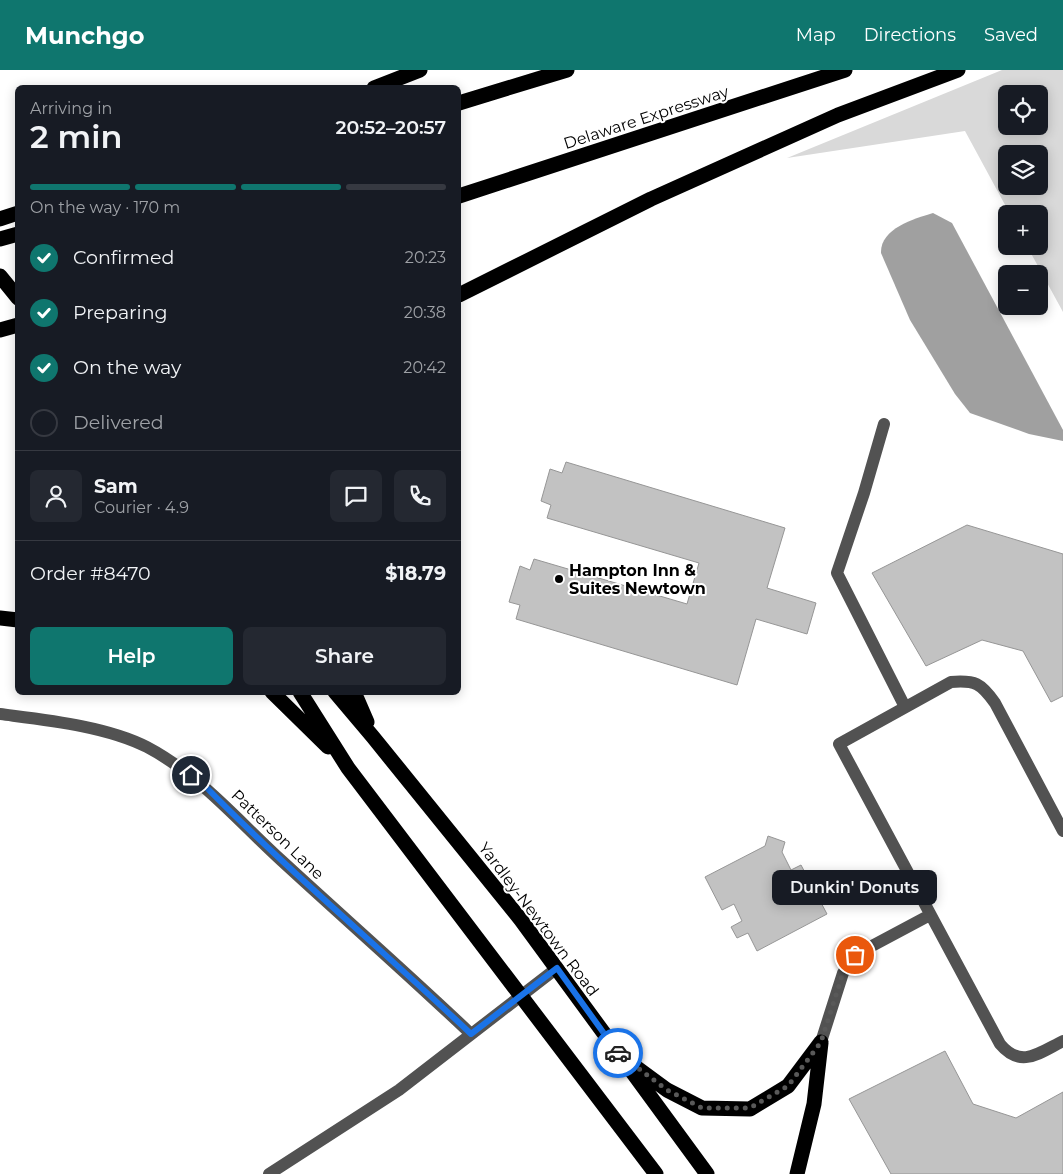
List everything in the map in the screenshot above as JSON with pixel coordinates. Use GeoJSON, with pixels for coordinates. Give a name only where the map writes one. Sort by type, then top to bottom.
{"type":"FeatureCollection","features":[{"type":"Feature","properties":{"kind":"highway"},"geometry":{"type":"LineString","coordinates":[[382,85],[420,70]]}},
{"type":"Feature","properties":{"kind":"highway"},"geometry":{"type":"LineString","coordinates":[[461,102],[567,70]]}},
{"type":"Feature","properties":{"kind":"highway","name":"Delaware Expressway"},"geometry":{"type":"LineString","coordinates":[[461,195],[845,70]]}},
{"type":"Feature","properties":{"kind":"highway"},"geometry":{"type":"LineString","coordinates":[[461,294],[651,200],[838,115],[958,70]]}},
{"type":"Feature","properties":{"kind":"highway"},"geometry":{"type":"LineString","coordinates":[[0,219],[15,214]]}},
{"type":"Feature","properties":{"kind":"highway"},"geometry":{"type":"LineString","coordinates":[[0,239],[15,235]]}},
{"type":"Feature","properties":{"kind":"highway"},"geometry":{"type":"LineString","coordinates":[[0,276],[15,294]]}},
{"type":"Feature","properties":{"kind":"highway"},"geometry":{"type":"LineString","coordinates":[[0,330],[15,326]]}},
{"type":"Feature","properties":{"kind":"highway"},"geometry":{"type":"LineString","coordinates":[[0,618],[15,620]]}},
{"type":"Feature","properties":{"kind":"highway"},"geometry":{"type":"LineString","coordinates":[[275,695],[348,768]]}},
{"type":"Feature","properties":{"kind":"highway"},"geometry":{"type":"LineString","coordinates":[[302,695],[348,768],[656,1174]]}},
{"type":"Feature","properties":{"kind":"highway","name":"Yardley-Newtown Road"},"geometry":{"type":"LineString","coordinates":[[338,695],[521,920],[707,1174]]}},
{"type":"Feature","properties":{"kind":"highway"},"geometry":{"type":"LineString","coordinates":[[355,695],[373,737]]}},
{"type":"Feature","properties":{"kind":"highway"},"geometry":{"type":"LineString","coordinates":[[620,1055],[667,1090],[702,1108],[750,1108],[788,1086],[821,1042]]}},
{"type":"Feature","properties":{"kind":"highway"},"geometry":{"type":"LineString","coordinates":[[798,1174],[814,1104],[821,1042]]}},
{"type":"Feature","properties":{"kind":"street"},"geometry":{"type":"LineString","coordinates":[[884,424],[864,493],[837,573],[905,707]]}},
{"type":"Feature","properties":{"kind":"street"},"geometry":{"type":"LineString","coordinates":[[1063,831],[995,703],[984,688],[969,680],[951,682],[839,744],[990,1027],[1008,1054],[1020,1058],[1033,1056],[1063,1041]]}},
{"type":"Feature","properties":{"kind":"street","name":"Patterson Lane"},"geometry":{"type":"LineString","coordinates":[[0,714],[112,734],[145,746],[178,765],[204,785],[251,832],[471,1034]]}},
{"type":"Feature","properties":{"kind":"street"},"geometry":{"type":"LineString","coordinates":[[821,1042],[843,973],[855,955],[930,915]]}},
{"type":"Feature","properties":{"kind":"street"},"geometry":{"type":"LineString","coordinates":[[269,1174],[399,1090],[557,968]]}},
{"type":"Feature","properties":{"kind":"shaded area"},"geometry":{"type":"Polygon","coordinates":[[[1002,70],[1063,70],[1063,312],[1048,284],[1048,265],[1037,265],[1032,255],[1048,255],[1048,205],[1005,205],[1000,195],[1048,195],[1048,145],[998,145],[998,192],[965,131],[787,158],[1002,70]]]}},
{"type":"Feature","properties":{"kind":"shaded area"},"geometry":{"type":"Polygon","coordinates":[[[933,213],[952,223],[998,309],[998,315],[1001,315],[1063,430],[1063,441],[1029,434],[970,413],[955,394],[910,320],[881,253],[886,237],[892,231],[916,218],[933,213]]]}},
{"type":"Feature","properties":{"kind":"building","name":"Hampton Inn & Suites Newtown"},"geometry":{"type":"Polygon","coordinates":[[[566,462],[785,528],[767,588],[816,603],[807,634],[756,619],[737,685],[516,619],[520,605],[509,602],[520,566],[530,570],[534,559],[687,604],[699,563],[547,518],[551,505],[541,501],[550,469],[562,473],[566,462]]]}},
{"type":"Feature","properties":{"kind":"building"},"geometry":{"type":"Polygon","coordinates":[[[967,525],[1063,554],[1063,696],[1051,702],[1023,651],[982,640],[926,666],[872,573],[967,525]]]}},
{"type":"Feature","properties":{"kind":"building"},"geometry":{"type":"Polygon","coordinates":[[[768,836],[785,842],[782,852],[791,870],[801,865],[827,914],[757,951],[748,933],[737,938],[731,927],[742,921],[734,904],[722,910],[705,877],[765,846],[768,836]]]}},
{"type":"Feature","properties":{"kind":"building"},"geometry":{"type":"Polygon","coordinates":[[[945,1051],[973,1104],[1016,1118],[1063,1092],[1063,1174],[891,1174],[849,1099],[945,1051]]]}},
{"type":"Feature","properties":{"kind":"way so far"},"geometry":{"type":"LineString","coordinates":[[618,1053],[667,1090],[702,1108],[750,1108],[788,1086],[821,1042],[843,973],[855,955]]}},
{"type":"Feature","properties":{"kind":"place","name":"Hampton Inn & Suites Newtown"},"geometry":{"type":"Point","coordinates":[559,579]}},
{"type":"Feature","properties":{"kind":"place","name":"Dunkin' Donuts"},"geometry":{"type":"Point","coordinates":[855,955]}},
{"type":"Feature","properties":{"kind":"route"},"geometry":{"type":"LineString","coordinates":[[191,775],[204,785],[279,859],[412,978],[471,1034],[557,968],[618,1053]]}}]}
